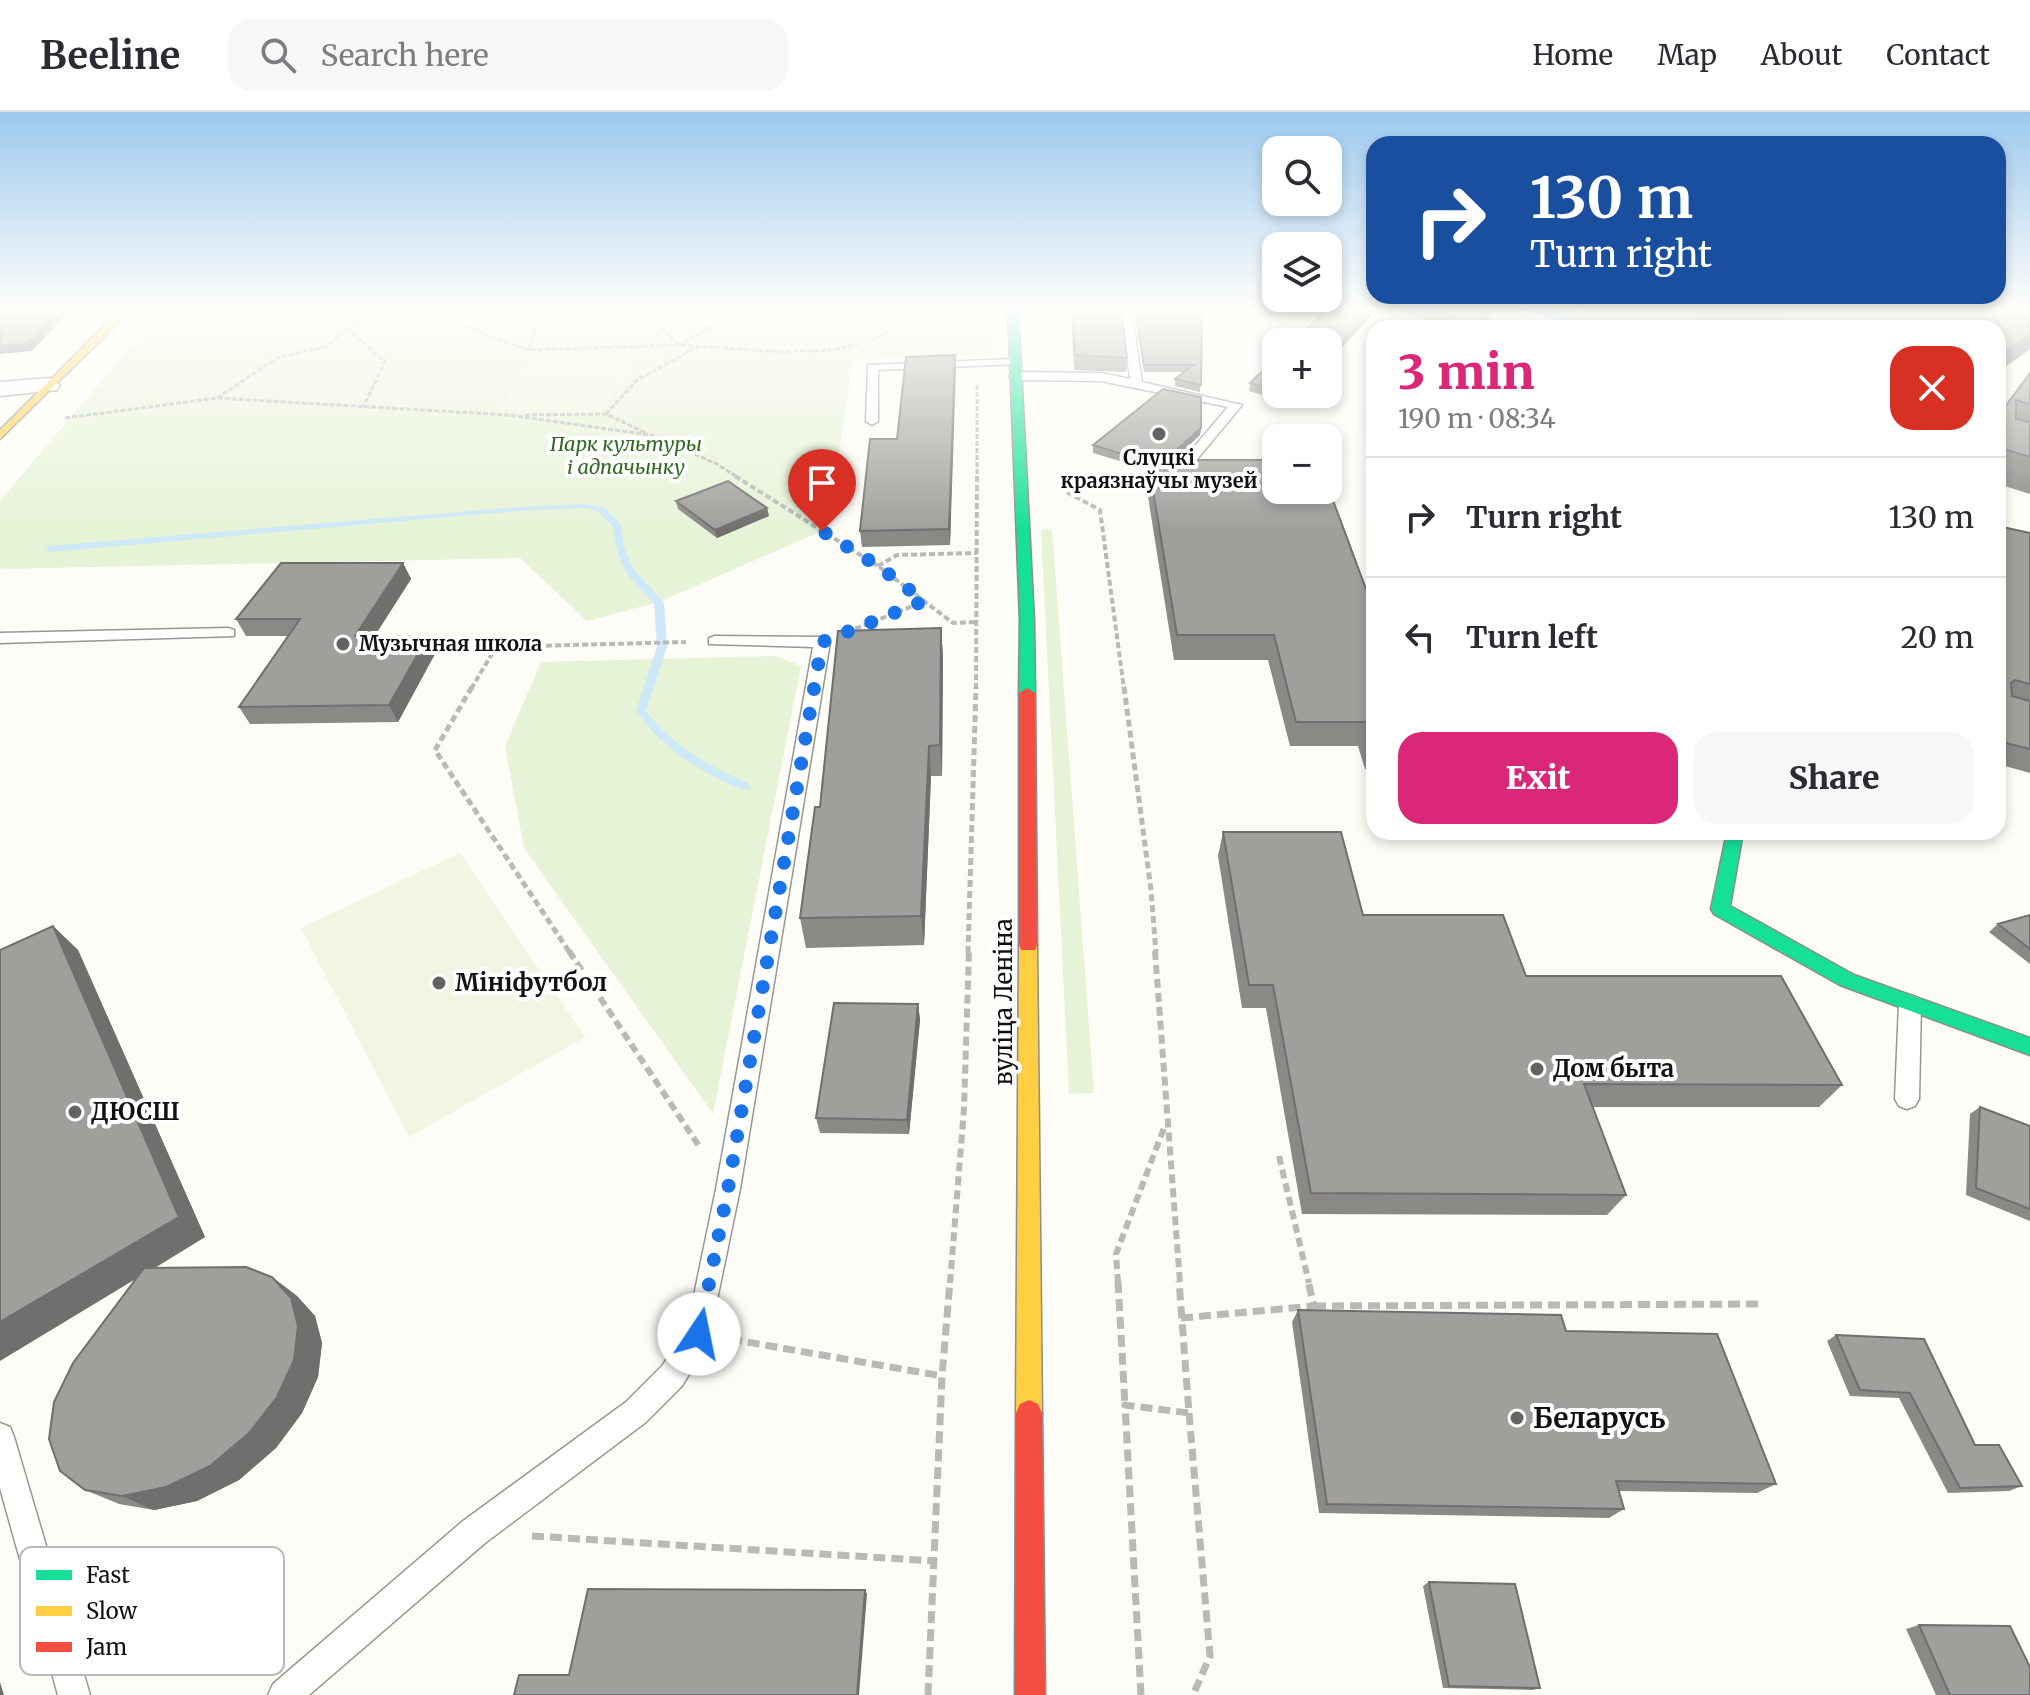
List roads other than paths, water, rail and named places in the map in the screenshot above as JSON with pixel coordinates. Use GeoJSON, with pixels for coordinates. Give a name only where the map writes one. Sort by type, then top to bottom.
{"type":"FeatureCollection","features":[{"type":"Feature","properties":{"kind":"main road"},"geometry":{"type":"LineString","coordinates":[[0,436],[52,382]]}},
{"type":"Feature","properties":{"kind":"main road","name":"вуліца Леніна"},"geometry":{"type":"LineString","coordinates":[[1015,382],[1027,621],[1030,1695]]}},
{"type":"Feature","properties":{"kind":"main road"},"geometry":{"type":"LineString","coordinates":[[1733,840],[1720,909],[1847,980],[2030,1047]]}},
{"type":"Feature","properties":{"kind":"street"},"geometry":{"type":"LineString","coordinates":[[0,389],[49,385]]}},
{"type":"Feature","properties":{"kind":"lane"},"geometry":{"type":"LineString","coordinates":[[872,382],[872,421]]}},
{"type":"Feature","properties":{"kind":"lane"},"geometry":{"type":"LineString","coordinates":[[1136,382],[1236,405],[1189,460]]}},
{"type":"Feature","properties":{"kind":"lane"},"geometry":{"type":"LineString","coordinates":[[0,638],[228,633]]}},
{"type":"Feature","properties":{"kind":"lane"},"geometry":{"type":"LineString","coordinates":[[284,1695],[474,1532],[636,1412],[672,1376],[699,1334],[728,1189],[822,642],[715,641]]}},
{"type":"Feature","properties":{"kind":"lane"},"geometry":{"type":"LineString","coordinates":[[1907,1099],[1910,1004]]}},
{"type":"Feature","properties":{"kind":"lane"},"geometry":{"type":"LineString","coordinates":[[0,1437],[32,1547]]}},
{"type":"Feature","properties":{"kind":"lane"},"geometry":{"type":"LineString","coordinates":[[68,1675],[74,1695]]}},
{"type":"Feature","properties":{"kind":"waterway"},"geometry":{"type":"LineString","coordinates":[[49,549],[518,509],[583,506],[600,509],[617,525],[621,550],[629,569],[659,602],[662,647],[641,711],[674,747],[715,773],[745,787]]}},
{"type":"Feature","properties":{"kind":"place","name":"Слуцкі краязнаўчы музей"},"geometry":{"type":"Point","coordinates":[1159,434]}},
{"type":"Feature","properties":{"kind":"place","name":"Музычная школа"},"geometry":{"type":"Point","coordinates":[343,644]}},
{"type":"Feature","properties":{"kind":"place","name":"Мініфутбол"},"geometry":{"type":"Point","coordinates":[439,983]}},
{"type":"Feature","properties":{"kind":"place","name":"Дом быта"},"geometry":{"type":"Point","coordinates":[1537,1069]}},
{"type":"Feature","properties":{"kind":"place","name":"ДЮСШ"},"geometry":{"type":"Point","coordinates":[75,1112]}},
{"type":"Feature","properties":{"kind":"place","name":"Беларусь"},"geometry":{"type":"Point","coordinates":[1517,1418]}},
{"type":"Feature","properties":{"kind":"park label","name":"Парк культуры і адпачынку"},"geometry":{"type":"Point","coordinates":[626,456]}}]}
